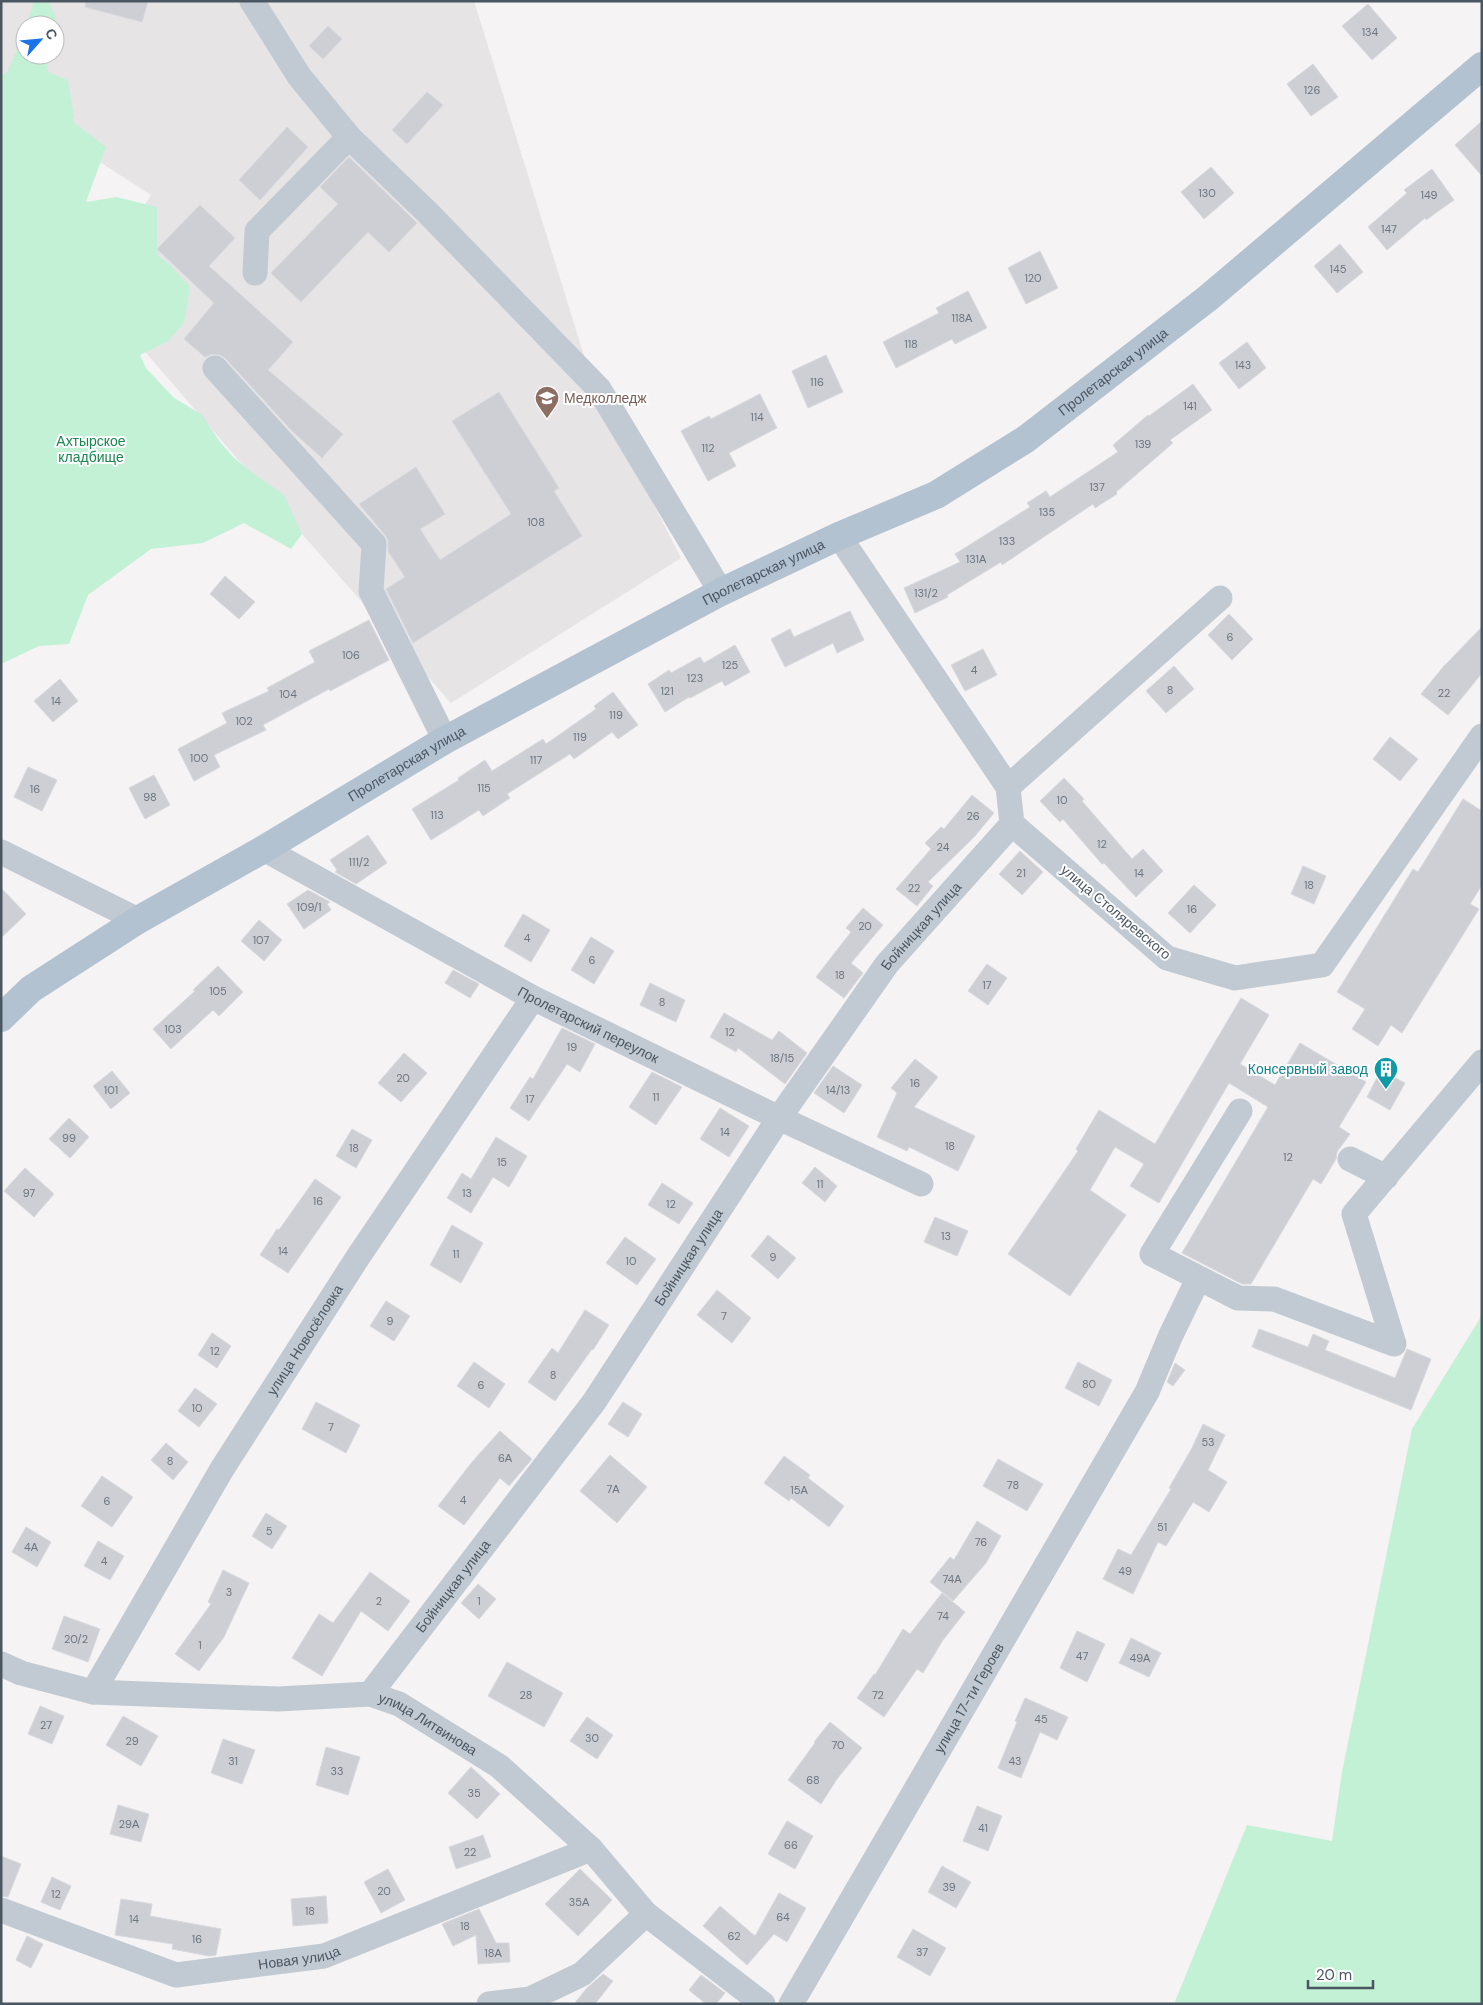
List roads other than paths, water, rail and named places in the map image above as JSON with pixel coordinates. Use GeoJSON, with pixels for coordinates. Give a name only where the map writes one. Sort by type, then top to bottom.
{"type":"FeatureCollection","features":[{"type":"Feature","properties":{"kind":"main road","name":"Пролетарская улица"},"geometry":{"type":"LineString","coordinates":[[1,1018],[32,989],[138,920],[264,849],[445,740],[721,592],[839,536],[936,495],[1026,439],[1208,298],[1482,66]]}},
{"type":"Feature","properties":{"kind":"street"},"geometry":{"type":"LineString","coordinates":[[252,1],[299,76],[349,137],[428,213],[599,390],[721,592]]}},
{"type":"Feature","properties":{"kind":"street"},"geometry":{"type":"LineString","coordinates":[[255,273],[257,231],[349,137]]}},
{"type":"Feature","properties":{"kind":"street"},"geometry":{"type":"LineString","coordinates":[[215,368],[374,544],[371,591],[445,740]]}},
{"type":"Feature","properties":{"kind":"street"},"geometry":{"type":"LineString","coordinates":[[839,536],[1008,788],[1012,824]]}},
{"type":"Feature","properties":{"kind":"street"},"geometry":{"type":"LineString","coordinates":[[1008,788],[1220,598]]}},
{"type":"Feature","properties":{"kind":"street","name":"улица Столяревского"},"geometry":{"type":"LineString","coordinates":[[1012,824],[1167,958],[1235,978],[1322,965],[1482,736]]}},
{"type":"Feature","properties":{"kind":"street","name":"Бойницкая улица"},"geometry":{"type":"LineString","coordinates":[[370,1694],[594,1402],[779,1118],[887,964],[1012,824]]}},
{"type":"Feature","properties":{"kind":"street","name":"Пролетарский переулок"},"geometry":{"type":"LineString","coordinates":[[264,849],[533,998],[779,1118],[921,1184]]}},
{"type":"Feature","properties":{"kind":"street"},"geometry":{"type":"LineString","coordinates":[[1,852],[138,920]]}},
{"type":"Feature","properties":{"kind":"street","name":"улица Новосёловка"},"geometry":{"type":"LineString","coordinates":[[93,1692],[222,1469],[358,1257],[533,998]]}},
{"type":"Feature","properties":{"kind":"street"},"geometry":{"type":"LineString","coordinates":[[1240,1111],[1152,1254],[1238,1298],[1274,1299],[1394,1344],[1354,1214],[1482,1062]]}},
{"type":"Feature","properties":{"kind":"street"},"geometry":{"type":"LineString","coordinates":[[1350,1159],[1386,1177]]}},
{"type":"Feature","properties":{"kind":"street","name":"улица 17-ти Героев"},"geometry":{"type":"LineString","coordinates":[[790,2004],[1147,1392],[1170,1337],[1198,1279]]}},
{"type":"Feature","properties":{"kind":"street","name":"улица Литвинова"},"geometry":{"type":"LineString","coordinates":[[1,1664],[21,1672],[93,1692],[278,1699],[370,1694],[399,1704],[499,1766],[591,1849],[646,1914],[763,2004]]}},
{"type":"Feature","properties":{"kind":"street","name":"Новая улица"},"geometry":{"type":"LineString","coordinates":[[1,1910],[176,1975],[324,1956],[591,1849]]}},
{"type":"Feature","properties":{"kind":"street"},"geometry":{"type":"LineString","coordinates":[[489,2004],[530,1999],[582,1974],[646,1914]]}},
{"type":"Feature","properties":{"kind":"place","name":"Медколледж"},"geometry":{"type":"Point","coordinates":[547,419]}},
{"type":"Feature","properties":{"kind":"place","name":"Консервный завод"},"geometry":{"type":"Point","coordinates":[1386,1090]}},
{"type":"Feature","properties":{"kind":"park label","name":"Ахтырское кладбище"},"geometry":{"type":"Point","coordinates":[91,450]}}]}
